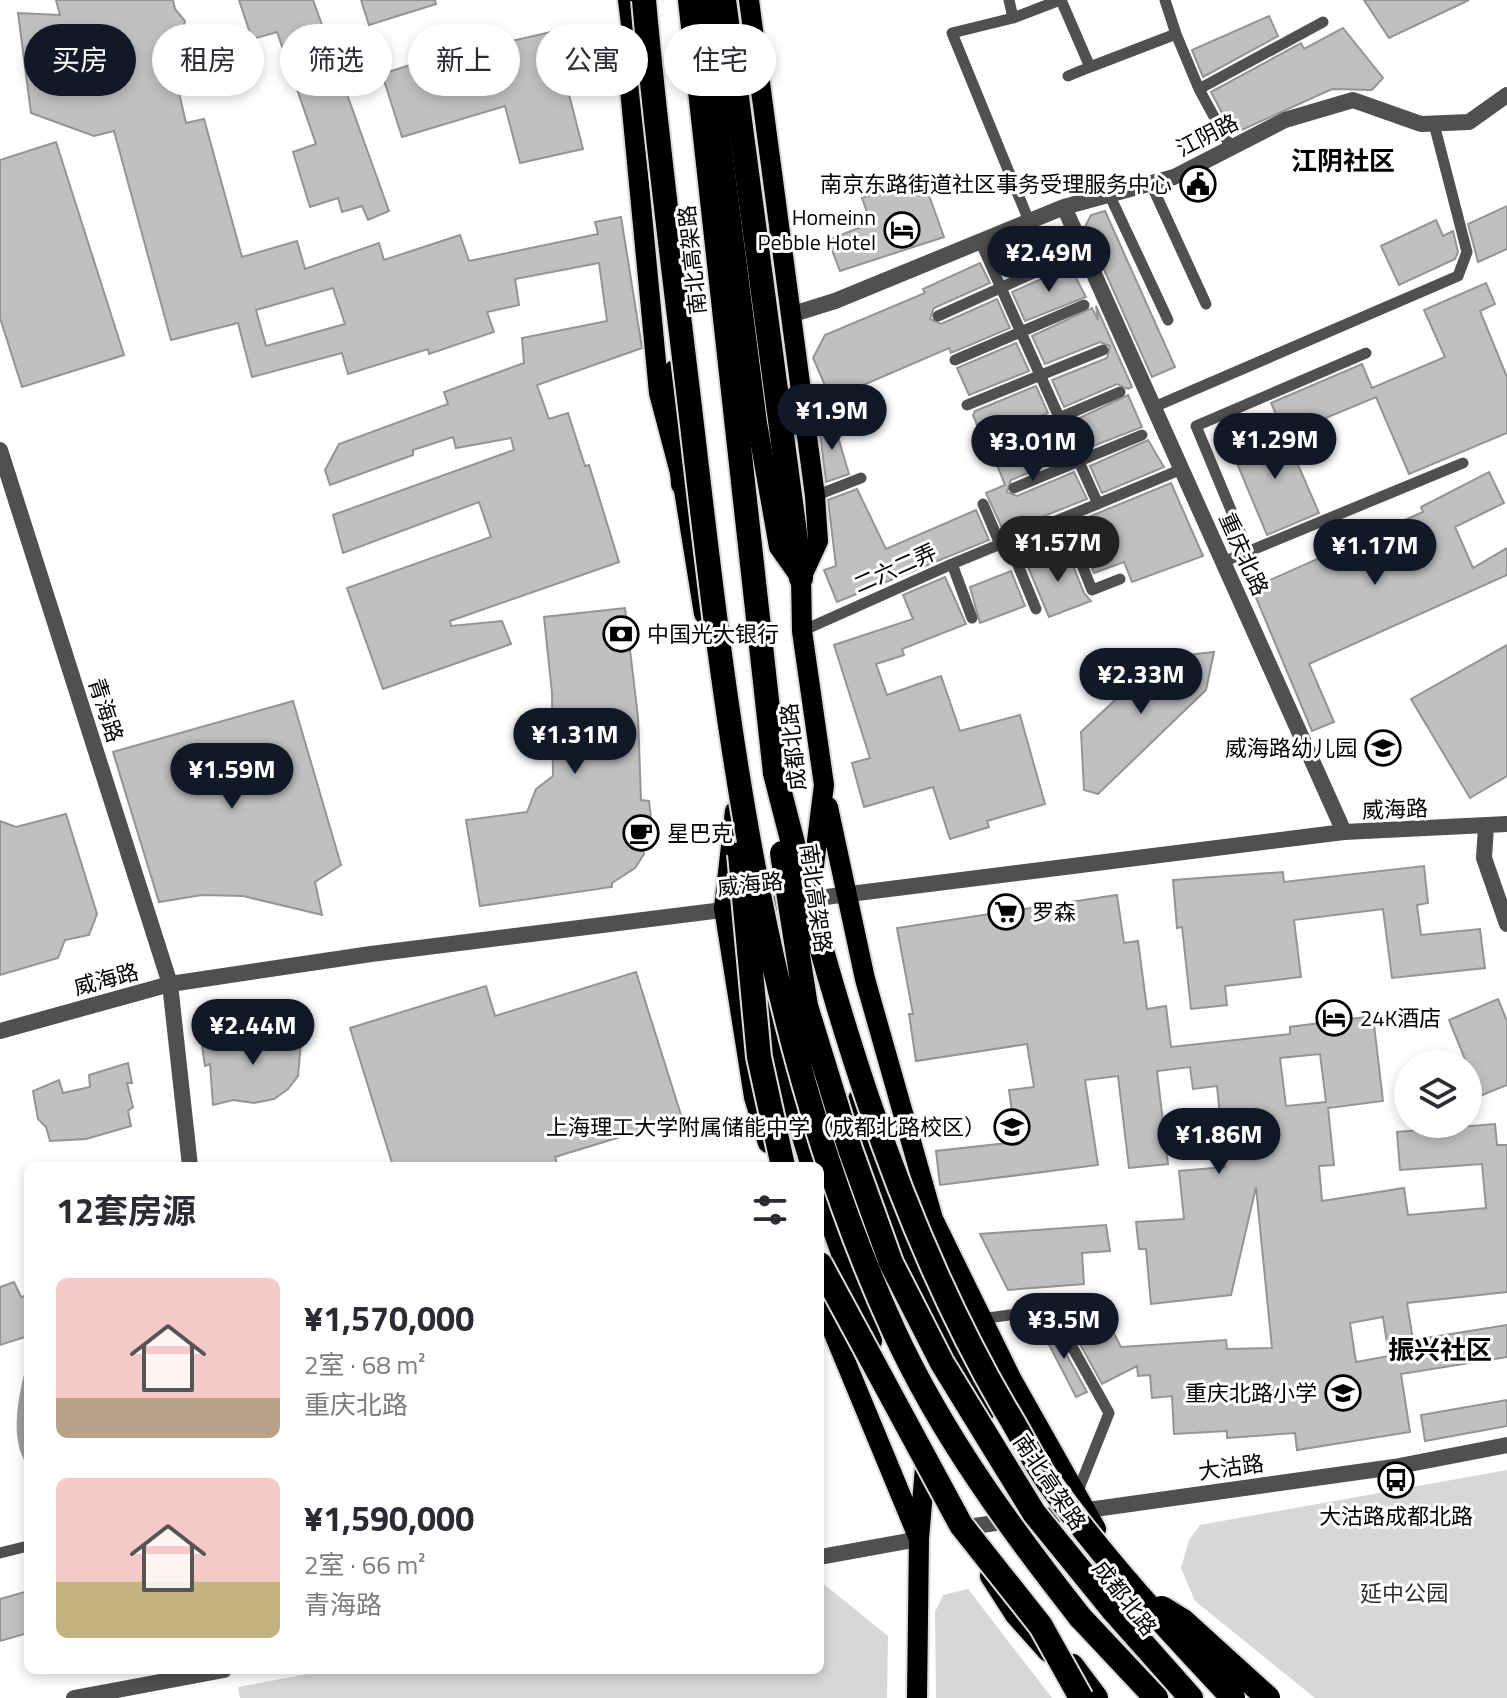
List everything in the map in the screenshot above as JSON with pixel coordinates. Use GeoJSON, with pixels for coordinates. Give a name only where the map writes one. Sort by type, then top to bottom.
{"type":"FeatureCollection","features":[{"type":"Feature","properties":{"kind":"highway"},"geometry":{"type":"LineString","coordinates":[[630,0],[675,367],[683,484]]}},
{"type":"Feature","properties":{"kind":"highway","name":"南北高架路"},"geometry":{"type":"LineString","coordinates":[[643,0],[706,542],[733,744],[772,959],[802,1083],[828,1169],[896,1335],[951,1437],[1020,1541],[1080,1617],[1156,1698]]}},
{"type":"Feature","properties":{"kind":"highway","name":"南北高架路"},"geometry":{"type":"LineString","coordinates":[[690,0],[775,773],[783,871],[806,1006],[850,1149],[891,1263],[942,1363],[1034,1513],[1191,1698]]}},
{"type":"Feature","properties":{"kind":"highway"},"geometry":{"type":"LineString","coordinates":[[724,0],[801,578]]}},
{"type":"Feature","properties":{"kind":"highway"},"geometry":{"type":"LineString","coordinates":[[733,744],[754,1021],[765,1094],[782,1162]]}},
{"type":"Feature","properties":{"kind":"highway"},"geometry":{"type":"LineString","coordinates":[[775,773],[817,938],[895,1176],[938,1281],[983,1370],[1047,1480],[1129,1588],[1231,1698]]}},
{"type":"Feature","properties":{"kind":"highway"},"geometry":{"type":"LineString","coordinates":[[824,1271],[961,1525],[1096,1698]]}},
{"type":"Feature","properties":{"kind":"highway"},"geometry":{"type":"LineString","coordinates":[[1129,1588],[1183,1621],[1268,1698]]}},
{"type":"Feature","properties":{"kind":"highway"},"geometry":{"type":"LineString","coordinates":[[1041,1626],[1081,1698]]}},
{"type":"Feature","properties":{"kind":"main road"},"geometry":{"type":"LineString","coordinates":[[622,0],[659,393],[683,484],[767,989],[789,1094],[810,1162]]}},
{"type":"Feature","properties":{"kind":"main road"},"geometry":{"type":"LineString","coordinates":[[643,0],[702,424],[683,484]]}},
{"type":"Feature","properties":{"kind":"main road"},"geometry":{"type":"LineString","coordinates":[[703,0],[759,439],[779,547],[801,578],[818,541],[815,496],[749,0]]}},
{"type":"Feature","properties":{"kind":"main road","name":"成都北路"},"geometry":{"type":"LineString","coordinates":[[801,578],[802,631],[824,785],[809,900],[870,1148],[895,1228],[926,1298],[995,1434],[1082,1585],[1175,1698]]}},
{"type":"Feature","properties":{"kind":"main road"},"geometry":{"type":"LineString","coordinates":[[824,785],[844,895],[895,1091],[942,1239],[1079,1503],[1156,1616],[1231,1698]]}},
{"type":"Feature","properties":{"kind":"main road"},"geometry":{"type":"LineString","coordinates":[[735,811],[724,908],[754,1097],[774,1162]]}},
{"type":"Feature","properties":{"kind":"main road"},"geometry":{"type":"LineString","coordinates":[[754,1097],[767,989]]}},
{"type":"Feature","properties":{"kind":"main road"},"geometry":{"type":"LineString","coordinates":[[824,1206],[868,1332],[960,1528],[1015,1615],[1090,1698]]}},
{"type":"Feature","properties":{"kind":"main road"},"geometry":{"type":"LineString","coordinates":[[926,1298],[942,1239]]}},
{"type":"Feature","properties":{"kind":"main road"},"geometry":{"type":"LineString","coordinates":[[824,1297],[868,1332]]}},
{"type":"Feature","properties":{"kind":"main road"},"geometry":{"type":"LineString","coordinates":[[824,1310],[919,1539]]}},
{"type":"Feature","properties":{"kind":"main road"},"geometry":{"type":"LineString","coordinates":[[1040,1508],[1044,1437]]}},
{"type":"Feature","properties":{"kind":"main road"},"geometry":{"type":"LineString","coordinates":[[917,1698],[919,1539],[926,1456]]}},
{"type":"Feature","properties":{"kind":"street","name":"江阴路"},"geometry":{"type":"LineString","coordinates":[[790,315],[835,301],[1064,207],[1140,183],[1174,177],[1285,120],[1353,100],[1421,124],[1469,122],[1507,95]]}},
{"type":"Feature","properties":{"kind":"street","name":"重庆北路"},"geometry":{"type":"LineString","coordinates":[[1064,207],[1344,832]]}},
{"type":"Feature","properties":{"kind":"street","name":"青海路"},"geometry":{"type":"LineString","coordinates":[[0,450],[170,984],[190,1162]]}},
{"type":"Feature","properties":{"kind":"street"},"geometry":{"type":"LineString","coordinates":[[1507,811],[1486,826],[1484,858],[1507,924]]}},
{"type":"Feature","properties":{"kind":"street","name":"威海路"},"geometry":{"type":"LineString","coordinates":[[0,1031],[170,984],[724,908],[809,900],[1344,832],[1507,824]]}},
{"type":"Feature","properties":{"kind":"street","name":"大沽路"},"geometry":{"type":"LineString","coordinates":[[960,1528],[1040,1508],[1394,1467],[1507,1445]]}},
{"type":"Feature","properties":{"kind":"street"},"geometry":{"type":"LineString","coordinates":[[824,1556],[919,1539]]}},
{"type":"Feature","properties":{"kind":"street"},"geometry":{"type":"LineString","coordinates":[[74,1698],[203,1674]]}},
{"type":"Feature","properties":{"kind":"lane"},"geometry":{"type":"LineString","coordinates":[[1009,0],[1013,18]]}},
{"type":"Feature","properties":{"kind":"lane"},"geometry":{"type":"LineString","coordinates":[[1029,221],[952,33],[1013,18],[1060,0],[1090,67]]}},
{"type":"Feature","properties":{"kind":"lane"},"geometry":{"type":"LineString","coordinates":[[1165,0],[1199,89],[1231,148]]}},
{"type":"Feature","properties":{"kind":"lane"},"geometry":{"type":"LineString","coordinates":[[1199,89],[1323,22]]}},
{"type":"Feature","properties":{"kind":"lane"},"geometry":{"type":"LineString","coordinates":[[1068,76],[1176,34]]}},
{"type":"Feature","properties":{"kind":"lane"},"geometry":{"type":"LineString","coordinates":[[1154,407],[1458,276],[1467,252],[1434,124]]}},
{"type":"Feature","properties":{"kind":"lane"},"geometry":{"type":"LineString","coordinates":[[1140,183],[1206,304]]}},
{"type":"Feature","properties":{"kind":"lane"},"geometry":{"type":"LineString","coordinates":[[1109,194],[1168,320]]}},
{"type":"Feature","properties":{"kind":"lane"},"geometry":{"type":"LineString","coordinates":[[980,241],[1098,504]]}},
{"type":"Feature","properties":{"kind":"lane"},"geometry":{"type":"LineString","coordinates":[[938,316],[1060,261]]}},
{"type":"Feature","properties":{"kind":"lane"},"geometry":{"type":"LineString","coordinates":[[955,360],[1084,305]]}},
{"type":"Feature","properties":{"kind":"lane"},"geometry":{"type":"LineString","coordinates":[[967,405],[1103,350]]}},
{"type":"Feature","properties":{"kind":"lane"},"geometry":{"type":"LineString","coordinates":[[1248,551],[1196,426],[1366,353]]}},
{"type":"Feature","properties":{"kind":"lane"},"geometry":{"type":"LineString","coordinates":[[986,449],[1120,392]]}},
{"type":"Feature","properties":{"kind":"lane"},"geometry":{"type":"LineString","coordinates":[[1014,488],[1142,435]]}},
{"type":"Feature","properties":{"kind":"lane"},"geometry":{"type":"LineString","coordinates":[[1223,562],[1463,463]]}},
{"type":"Feature","properties":{"kind":"lane","name":"二六二弄"},"geometry":{"type":"LineString","coordinates":[[802,631],[952,564],[1182,469]]}},
{"type":"Feature","properties":{"kind":"lane"},"geometry":{"type":"LineString","coordinates":[[815,496],[861,478]]}},
{"type":"Feature","properties":{"kind":"lane"},"geometry":{"type":"LineString","coordinates":[[983,504],[1036,609]]}},
{"type":"Feature","properties":{"kind":"lane"},"geometry":{"type":"LineString","coordinates":[[1063,518],[1092,590],[1120,579]]}},
{"type":"Feature","properties":{"kind":"lane"},"geometry":{"type":"LineString","coordinates":[[952,564],[972,618]]}},
{"type":"Feature","properties":{"kind":"lane"},"geometry":{"type":"LineString","coordinates":[[981,1319],[1051,1309],[1109,1413],[1079,1503]]}},
{"type":"Feature","properties":{"kind":"lane"},"geometry":{"type":"LineString","coordinates":[[0,1553],[24,1547]]}},
{"type":"Feature","properties":{"kind":"green space","name":"延中公园"},"geometry":{"type":"Polygon","coordinates":[[[1507,1470],[1507,1698],[1315,1698],[1195,1601],[1181,1568],[1189,1540],[1200,1525],[1507,1470]]]}},
{"type":"Feature","properties":{"kind":"green space"},"geometry":{"type":"Polygon","coordinates":[[[824,1584],[888,1636],[887,1698],[240,1698],[238,1687],[308,1674],[824,1674],[824,1584]]]}},
{"type":"Feature","properties":{"kind":"green space"},"geometry":{"type":"Polygon","coordinates":[[[968,1589],[1052,1698],[936,1698],[935,1612],[943,1595],[968,1589]]]}},
{"type":"Feature","properties":{"kind":"shaded area"},"geometry":{"type":"Polygon","coordinates":[[[24,1377],[24,1459],[18,1442],[19,1399],[24,1377]]]}},
{"type":"Feature","properties":{"kind":"building"},"geometry":{"type":"Polygon","coordinates":[[[56,0],[173,0],[175,9],[185,21],[184,24],[152,24],[152,96],[180,96],[186,123],[204,119],[242,257],[297,241],[305,269],[379,243],[384,260],[460,235],[469,261],[598,234],[595,222],[621,217],[642,348],[537,385],[549,419],[568,413],[585,466],[589,465],[619,562],[450,621],[451,626],[502,621],[511,644],[383,689],[347,588],[491,537],[479,502],[343,553],[333,515],[514,450],[511,438],[456,448],[453,437],[413,450],[413,455],[330,485],[325,470],[339,444],[448,404],[444,392],[524,363],[522,338],[607,321],[599,263],[515,279],[519,305],[487,312],[494,332],[429,354],[428,349],[348,374],[342,353],[252,377],[238,323],[171,340],[114,131],[94,136],[31,113],[29,96],[136,96],[136,24],[24,24],[24,59],[18,13],[60,15],[56,0]],[[333,288],[256,310],[266,346],[345,324],[333,288]]]}},
{"type":"Feature","properties":{"kind":"building"},"geometry":{"type":"Polygon","coordinates":[[[239,0],[313,0],[322,24],[280,24],[280,41],[277,32],[264,36],[264,24],[247,24],[239,0]]]}},
{"type":"Feature","properties":{"kind":"building"},"geometry":{"type":"Polygon","coordinates":[[[361,0],[435,0],[436,4],[369,24],[361,0]]]}},
{"type":"Feature","properties":{"kind":"building"},"geometry":{"type":"Polygon","coordinates":[[[1364,0],[1469,0],[1389,38],[1364,0]]]}},
{"type":"Feature","properties":{"kind":"building"},"geometry":{"type":"Polygon","coordinates":[[[1269,16],[1278,36],[1203,77],[1192,50],[1269,16]]]}},
{"type":"Feature","properties":{"kind":"building"},"geometry":{"type":"Polygon","coordinates":[[[1343,28],[1383,78],[1372,90],[1332,89],[1233,134],[1211,92],[1301,43],[1304,49],[1343,28]]]}},
{"type":"Feature","properties":{"kind":"building"},"geometry":{"type":"Polygon","coordinates":[[[536,35],[536,96],[569,96],[583,149],[520,163],[505,106],[402,137],[389,96],[392,96],[392,71],[408,66],[408,96],[520,96],[520,39],[536,35]]]}},
{"type":"Feature","properties":{"kind":"building"},"geometry":{"type":"Polygon","coordinates":[[[299,96],[348,96],[389,211],[368,220],[362,206],[342,212],[338,198],[310,207],[293,152],[316,144],[299,96]]]}},
{"type":"Feature","properties":{"kind":"building"},"geometry":{"type":"Polygon","coordinates":[[[56,142],[124,355],[22,387],[0,318],[0,160],[56,142]]]}},
{"type":"Feature","properties":{"kind":"building"},"geometry":{"type":"Polygon","coordinates":[[[922,176],[944,237],[840,271],[828,240],[871,223],[862,198],[922,176]]]}},
{"type":"Feature","properties":{"kind":"building"},"geometry":{"type":"Polygon","coordinates":[[[1507,206],[1507,249],[1478,262],[1468,224],[1507,206]]]}},
{"type":"Feature","properties":{"kind":"building"},"geometry":{"type":"Polygon","coordinates":[[[1105,211],[1175,367],[1152,377],[1085,227],[1091,215],[1105,211]]]}},
{"type":"Feature","properties":{"kind":"building"},"geometry":{"type":"Polygon","coordinates":[[[1436,220],[1443,236],[1453,231],[1458,252],[1455,259],[1399,285],[1381,246],[1436,220]]]}},
{"type":"Feature","properties":{"kind":"building"},"geometry":{"type":"Polygon","coordinates":[[[1045,232],[1054,235],[1063,253],[1005,276],[995,255],[1045,232]]]}},
{"type":"Feature","properties":{"kind":"building"},"geometry":{"type":"Polygon","coordinates":[[[980,263],[990,283],[934,308],[930,319],[941,324],[997,299],[1010,328],[951,353],[949,348],[831,399],[813,358],[825,335],[925,293],[923,289],[980,263]]]}},
{"type":"Feature","properties":{"kind":"building"},"geometry":{"type":"Polygon","coordinates":[[[1068,263],[1086,297],[1025,321],[1012,292],[1064,269],[1068,263]]]}},
{"type":"Feature","properties":{"kind":"building"},"geometry":{"type":"Polygon","coordinates":[[[1486,283],[1495,304],[1480,311],[1507,377],[1507,433],[1409,474],[1376,397],[1285,435],[1271,403],[1362,364],[1372,388],[1445,357],[1424,310],[1486,283]]]}},
{"type":"Feature","properties":{"kind":"building"},"geometry":{"type":"Polygon","coordinates":[[[1096,306],[1132,387],[1128,389],[1117,384],[1064,407],[1052,380],[1107,358],[1110,346],[1100,342],[1045,364],[1032,336],[1092,308],[1098,320],[1096,306]]]}},
{"type":"Feature","properties":{"kind":"building"},"geometry":{"type":"Polygon","coordinates":[[[1016,343],[1029,371],[969,395],[957,368],[1016,343]]]}},
{"type":"Feature","properties":{"kind":"building"},"geometry":{"type":"Polygon","coordinates":[[[1036,386],[1048,413],[986,440],[982,437],[973,415],[975,411],[1036,386]]]}},
{"type":"Feature","properties":{"kind":"building"},"geometry":{"type":"Polygon","coordinates":[[[1128,395],[1142,427],[1083,450],[1071,422],[1128,395]]]}},
{"type":"Feature","properties":{"kind":"building"},"geometry":{"type":"Polygon","coordinates":[[[833,420],[849,474],[826,482],[819,424],[833,420]]]}},
{"type":"Feature","properties":{"kind":"building"},"geometry":{"type":"Polygon","coordinates":[[[1282,428],[1319,513],[1267,535],[1231,449],[1282,428]]]}},
{"type":"Feature","properties":{"kind":"building"},"geometry":{"type":"Polygon","coordinates":[[[1055,429],[1067,457],[1011,480],[1007,492],[1017,496],[1074,472],[1087,499],[1009,530],[1002,528],[986,493],[1005,485],[993,455],[1055,429]]]}},
{"type":"Feature","properties":{"kind":"building"},"geometry":{"type":"Polygon","coordinates":[[[1148,440],[1164,467],[1102,493],[1090,466],[1148,440]]]}},
{"type":"Feature","properties":{"kind":"building"},"geometry":{"type":"Polygon","coordinates":[[[1489,472],[1504,503],[1455,527],[1473,568],[1507,548],[1507,575],[1309,664],[1334,722],[1312,731],[1252,588],[1423,512],[1421,507],[1489,472]]]}},
{"type":"Feature","properties":{"kind":"building"},"geometry":{"type":"Polygon","coordinates":[[[1171,483],[1203,556],[1132,582],[1124,562],[1094,573],[1074,523],[1171,483]]]}},
{"type":"Feature","properties":{"kind":"building"},"geometry":{"type":"Polygon","coordinates":[[[857,489],[886,549],[976,510],[989,540],[837,602],[824,570],[836,566],[828,500],[857,489]]]}},
{"type":"Feature","properties":{"kind":"building"},"geometry":{"type":"Polygon","coordinates":[[[1067,551],[1084,593],[1091,601],[1049,617],[1028,567],[1067,551]]]}},
{"type":"Feature","properties":{"kind":"building"},"geometry":{"type":"Polygon","coordinates":[[[1011,571],[1025,606],[980,623],[970,587],[1011,571]]]}},
{"type":"Feature","properties":{"kind":"building"},"geometry":{"type":"Polygon","coordinates":[[[945,577],[966,624],[902,649],[904,655],[876,664],[887,695],[941,676],[960,731],[1020,715],[1045,804],[987,821],[989,827],[950,839],[933,787],[864,807],[852,763],[870,758],[834,645],[913,619],[903,595],[945,577]]]}},
{"type":"Feature","properties":{"kind":"building"},"geometry":{"type":"Polygon","coordinates":[[[625,608],[638,717],[641,800],[649,801],[653,837],[641,839],[644,854],[635,868],[612,883],[612,887],[480,906],[466,820],[527,812],[536,789],[553,776],[552,693],[544,617],[625,608]]]}},
{"type":"Feature","properties":{"kind":"building"},"geometry":{"type":"Polygon","coordinates":[[[1507,645],[1507,776],[1470,798],[1411,699],[1507,645]]]}},
{"type":"Feature","properties":{"kind":"building"},"geometry":{"type":"Polygon","coordinates":[[[1214,652],[1206,690],[1098,794],[1084,790],[1081,732],[1160,658],[1214,652]]]}},
{"type":"Feature","properties":{"kind":"building"},"geometry":{"type":"Polygon","coordinates":[[[293,701],[341,865],[315,882],[322,915],[243,896],[202,895],[159,902],[113,752],[293,701]]]}},
{"type":"Feature","properties":{"kind":"building"},"geometry":{"type":"Polygon","coordinates":[[[66,814],[97,914],[89,935],[65,940],[58,958],[0,975],[0,821],[16,827],[66,814]]]}},
{"type":"Feature","properties":{"kind":"building"},"geometry":{"type":"Polygon","coordinates":[[[1424,866],[1428,903],[1417,905],[1421,935],[1480,929],[1485,968],[1392,978],[1383,909],[1294,920],[1301,977],[1225,986],[1227,1005],[1191,1009],[1182,927],[1177,928],[1173,880],[1283,872],[1284,882],[1424,866]]]}},
{"type":"Feature","properties":{"kind":"building"},"geometry":{"type":"Polygon","coordinates":[[[1117,895],[1124,943],[1138,941],[1147,1009],[1166,1006],[1171,1047],[1290,1034],[1290,1027],[1373,1016],[1383,1101],[1328,1108],[1334,1165],[1319,1166],[1322,1201],[1404,1188],[1408,1215],[1486,1208],[1482,1164],[1400,1170],[1397,1138],[1482,1138],[1482,1125],[1495,1124],[1497,1145],[1507,1145],[1507,1292],[1407,1303],[1413,1340],[1507,1325],[1507,1357],[1401,1374],[1410,1432],[1297,1450],[1295,1433],[1227,1438],[1227,1431],[1174,1434],[1172,1396],[1152,1398],[1150,1375],[1138,1376],[1137,1366],[1102,1384],[1064,1315],[1096,1299],[1121,1347],[1226,1340],[1227,1349],[1272,1348],[1256,1187],[1231,1295],[1151,1304],[1146,1249],[1139,1249],[1136,1222],[1184,1219],[1179,1171],[1225,1167],[1217,1086],[1193,1089],[1190,1067],[1157,1071],[1168,1164],[1129,1168],[1118,1076],[1085,1080],[1098,1165],[940,1185],[936,1151],[1016,1142],[1009,1090],[1034,1087],[1027,1044],[916,1061],[909,1014],[913,1014],[897,928],[1117,895]],[[1320,1054],[1280,1058],[1286,1106],[1326,1102],[1320,1054]],[[1383,1317],[1350,1323],[1356,1362],[1389,1356],[1383,1317]]]}},
{"type":"Feature","properties":{"kind":"building"},"geometry":{"type":"Polygon","coordinates":[[[636,972],[682,1118],[555,1157],[557,1162],[392,1162],[350,1028],[486,986],[495,1016],[636,972]]]}},
{"type":"Feature","properties":{"kind":"building"},"geometry":{"type":"Polygon","coordinates":[[[1498,999],[1507,1021],[1507,1085],[1482,1095],[1482,1050],[1461,1050],[1449,1020],[1498,999]]]}},
{"type":"Feature","properties":{"kind":"building"},"geometry":{"type":"Polygon","coordinates":[[[285,1031],[298,1033],[301,1042],[298,1076],[288,1089],[274,1099],[254,1103],[233,1100],[213,1105],[210,1064],[205,1066],[202,1046],[285,1031]]]}},
{"type":"Feature","properties":{"kind":"building"},"geometry":{"type":"Polygon","coordinates":[[[128,1063],[132,1083],[127,1083],[133,1107],[128,1111],[131,1126],[86,1139],[50,1141],[46,1127],[38,1119],[33,1091],[59,1080],[63,1093],[90,1087],[89,1075],[128,1063]]]}},
{"type":"Feature","properties":{"kind":"building"},"geometry":{"type":"Polygon","coordinates":[[[1106,1225],[1110,1251],[1082,1253],[1084,1284],[1008,1290],[980,1234],[1106,1225]]]}},
{"type":"Feature","properties":{"kind":"building"},"geometry":{"type":"Polygon","coordinates":[[[14,1282],[21,1297],[24,1296],[24,1337],[0,1345],[0,1287],[14,1282]]]}},
{"type":"Feature","properties":{"kind":"building"},"geometry":{"type":"Polygon","coordinates":[[[1049,1323],[1087,1392],[1076,1397],[1040,1327],[1049,1323]]]}},
{"type":"Feature","properties":{"kind":"building"},"geometry":{"type":"Polygon","coordinates":[[[1507,1400],[1507,1426],[1425,1441],[1421,1415],[1507,1400]]]}},
{"type":"Feature","properties":{"kind":"building"},"geometry":{"type":"Polygon","coordinates":[[[24,1592],[24,1634],[0,1641],[0,1599],[24,1592]]]}},
{"type":"Feature","properties":{"kind":"place","name":"南京东路街道社区事务受理服务中心"},"geometry":{"type":"Point","coordinates":[1198,184]}},
{"type":"Feature","properties":{"kind":"place","name":"Homeinn Pebble Hotel"},"geometry":{"type":"Point","coordinates":[902,230]}},
{"type":"Feature","properties":{"kind":"place","name":"中国光大银行"},"geometry":{"type":"Point","coordinates":[621,634]}},
{"type":"Feature","properties":{"kind":"place","name":"威海路幼儿园"},"geometry":{"type":"Point","coordinates":[1383,748]}},
{"type":"Feature","properties":{"kind":"place","name":"星巴克"},"geometry":{"type":"Point","coordinates":[641,833]}},
{"type":"Feature","properties":{"kind":"place","name":"罗森"},"geometry":{"type":"Point","coordinates":[1006,912]}},
{"type":"Feature","properties":{"kind":"place","name":"24K酒店"},"geometry":{"type":"Point","coordinates":[1334,1018]}},
{"type":"Feature","properties":{"kind":"place","name":"上海理工大学附属储能中学（成都北路校区）"},"geometry":{"type":"Point","coordinates":[1012,1127]}},
{"type":"Feature","properties":{"kind":"place","name":"重庆北路小学"},"geometry":{"type":"Point","coordinates":[1343,1393]}},
{"type":"Feature","properties":{"kind":"place","name":"大沽路成都北路"},"geometry":{"type":"Point","coordinates":[1396,1480]}},
{"type":"Feature","properties":{"kind":"district","name":"江阴社区"},"geometry":{"type":"Point","coordinates":[1343,161]}},
{"type":"Feature","properties":{"kind":"district","name":"振兴社区"},"geometry":{"type":"Point","coordinates":[1440,1350]}}]}
